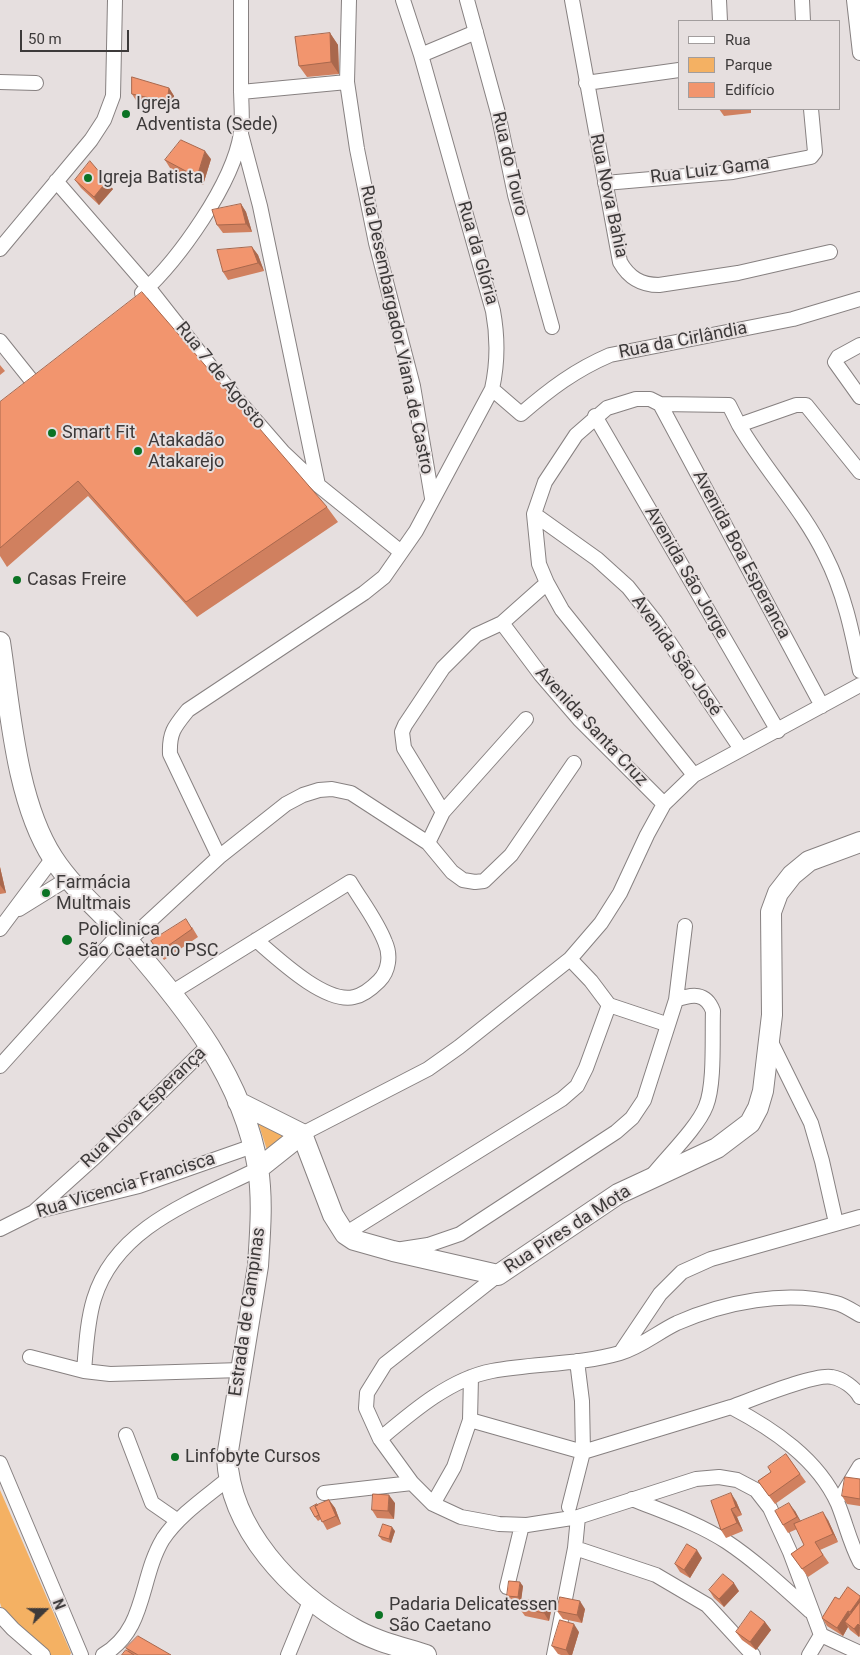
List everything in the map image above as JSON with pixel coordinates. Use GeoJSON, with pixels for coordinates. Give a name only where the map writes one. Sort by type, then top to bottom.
{"type":"FeatureCollection","features":[{"type":"Feature","properties":{"kind":"main road","name":"Estrada de Campinas"},"geometry":{"type":"LineString","coordinates":[[0,642],[21,773],[36,821],[53,858],[124,937],[171,993],[210,1044],[238,1102],[253,1146],[258,1169],[262,1211],[258,1266],[227,1457],[228,1479],[242,1514],[265,1552],[310,1599],[352,1628],[373,1638],[426,1655]]}},
{"type":"Feature","properties":{"kind":"main road","name":"Rua Pires da Mota"},"geometry":{"type":"LineString","coordinates":[[498,1275],[618,1194],[717,1148],[750,1123],[758,1108],[763,1091],[772,1015],[771,912],[778,893],[792,875],[810,861],[859,845]]}},
{"type":"Feature","properties":{"kind":"main road"},"geometry":{"type":"LineString","coordinates":[[238,1102],[302,1134],[333,1215],[345,1234],[354,1240],[498,1275]]}},
{"type":"Feature","properties":{"kind":"main road"},"geometry":{"type":"LineString","coordinates":[[258,1169],[302,1134]]}},
{"type":"Feature","properties":{"kind":"street"},"geometry":{"type":"LineString","coordinates":[[0,249],[91,140],[104,120],[113,96],[115,0]]}},
{"type":"Feature","properties":{"kind":"street"},"geometry":{"type":"LineString","coordinates":[[241,0],[241,132],[262,216],[318,485]]}},
{"type":"Feature","properties":{"kind":"street","name":"Rua Desembargador Viana de Castro"},"geometry":{"type":"LineString","coordinates":[[219,857],[170,754],[169,737],[176,724],[188,710],[364,593],[384,577],[416,531],[432,498],[424,443],[409,368],[376,243],[357,149],[347,82],[349,0]]}},
{"type":"Feature","properties":{"kind":"street","name":"Rua da Glória"},"geometry":{"type":"LineString","coordinates":[[403,0],[422,55],[493,311],[497,334],[497,367],[492,389],[432,498]]}},
{"type":"Feature","properties":{"kind":"street","name":"Rua do Touro"},"geometry":{"type":"LineString","coordinates":[[467,0],[498,114],[515,195],[552,328]]}},
{"type":"Feature","properties":{"kind":"street","name":"Rua Nova Bahia"},"geometry":{"type":"LineString","coordinates":[[572,0],[620,262],[626,274],[648,285],[659,285],[738,273],[830,252]]}},
{"type":"Feature","properties":{"kind":"street"},"geometry":{"type":"LineString","coordinates":[[719,0],[720,20]]}},
{"type":"Feature","properties":{"kind":"street"},"geometry":{"type":"LineString","coordinates":[[802,0],[803,20]]}},
{"type":"Feature","properties":{"kind":"street"},"geometry":{"type":"LineString","coordinates":[[854,0],[860,53]]}},
{"type":"Feature","properties":{"kind":"street"},"geometry":{"type":"LineString","coordinates":[[422,55],[476,32]]}},
{"type":"Feature","properties":{"kind":"street"},"geometry":{"type":"LineString","coordinates":[[586,82],[678,70]]}},
{"type":"Feature","properties":{"kind":"street"},"geometry":{"type":"LineString","coordinates":[[0,82],[36,83]]}},
{"type":"Feature","properties":{"kind":"street"},"geometry":{"type":"LineString","coordinates":[[241,92],[347,82]]}},
{"type":"Feature","properties":{"kind":"street","name":"Rua Luiz Gama"},"geometry":{"type":"LineString","coordinates":[[605,183],[734,172],[814,155],[811,110]]}},
{"type":"Feature","properties":{"kind":"street"},"geometry":{"type":"LineString","coordinates":[[130,304],[148,287],[182,246],[220,190],[233,162],[241,132]]}},
{"type":"Feature","properties":{"kind":"street","name":"Rua 7 de Agosto"},"geometry":{"type":"LineString","coordinates":[[56,181],[148,287],[229,390],[283,452],[318,485],[401,552]]}},
{"type":"Feature","properties":{"kind":"street","name":"Rua da Cirlândia"},"geometry":{"type":"LineString","coordinates":[[492,389],[521,414],[560,382],[583,367],[610,355],[793,319],[860,299]]}},
{"type":"Feature","properties":{"kind":"street"},"geometry":{"type":"LineString","coordinates":[[0,341],[32,381]]}},
{"type":"Feature","properties":{"kind":"street"},"geometry":{"type":"LineString","coordinates":[[860,345],[838,357],[835,362],[860,397]]}},
{"type":"Feature","properties":{"kind":"street"},"geometry":{"type":"LineString","coordinates":[[694,775],[562,610],[546,583],[539,564],[534,514],[544,482],[576,435],[595,416],[618,404],[636,399],[650,399],[660,404],[729,405],[752,447],[801,514],[825,554],[849,616],[860,671]]}},
{"type":"Feature","properties":{"kind":"street","name":"Avenida Boa Esperanca"},"geometry":{"type":"LineString","coordinates":[[660,404],[822,706]]}},
{"type":"Feature","properties":{"kind":"street"},"geometry":{"type":"LineString","coordinates":[[739,425],[796,405],[806,405],[860,472]]}},
{"type":"Feature","properties":{"kind":"street","name":"Avenida São Jorge"},"geometry":{"type":"LineString","coordinates":[[595,416],[778,731]]}},
{"type":"Feature","properties":{"kind":"street","name":"Avenida São José"},"geometry":{"type":"LineString","coordinates":[[534,514],[597,559],[628,587],[655,621],[740,749]]}},
{"type":"Feature","properties":{"kind":"street"},"geometry":{"type":"LineString","coordinates":[[443,812],[404,748],[402,732],[405,724],[443,668],[476,635],[502,624],[546,583]]}},
{"type":"Feature","properties":{"kind":"street","name":"Avenida Santa Cruz"},"geometry":{"type":"LineString","coordinates":[[502,624],[541,676],[578,719],[664,804]]}},
{"type":"Feature","properties":{"kind":"street"},"geometry":{"type":"LineString","coordinates":[[302,1134],[428,1069],[459,1047],[570,959],[601,923],[620,894],[647,835],[664,804],[694,775],[860,685]]}},
{"type":"Feature","properties":{"kind":"street"},"geometry":{"type":"LineString","coordinates":[[428,844],[443,812],[526,719]]}},
{"type":"Feature","properties":{"kind":"street"},"geometry":{"type":"LineString","coordinates":[[0,1066],[124,937],[219,857],[286,804],[302,795],[332,789],[351,793],[428,844],[452,872],[463,880],[484,881],[511,855],[574,763]]}},
{"type":"Feature","properties":{"kind":"street"},"geometry":{"type":"LineString","coordinates":[[0,929],[53,858]]}},
{"type":"Feature","properties":{"kind":"street"},"geometry":{"type":"LineString","coordinates":[[14,912],[69,878]]}},
{"type":"Feature","properties":{"kind":"street"},"geometry":{"type":"LineString","coordinates":[[171,993],[256,940],[350,882],[385,943],[389,962],[383,977],[369,991],[352,998],[336,995],[314,985],[256,940]]}},
{"type":"Feature","properties":{"kind":"street"},"geometry":{"type":"LineString","coordinates":[[393,1251],[428,1245],[460,1234],[616,1132],[632,1118],[644,1100],[666,1024],[676,1000],[685,926]]}},
{"type":"Feature","properties":{"kind":"street"},"geometry":{"type":"LineString","coordinates":[[570,959],[609,1005],[666,1024]]}},
{"type":"Feature","properties":{"kind":"street"},"geometry":{"type":"LineString","coordinates":[[649,1178],[699,1119],[706,1106],[710,1091],[712,1011],[707,1000],[700,995],[688,995],[676,1000]]}},
{"type":"Feature","properties":{"kind":"street"},"geometry":{"type":"LineString","coordinates":[[345,1234],[562,1099],[577,1086],[586,1068],[609,1005]]}},
{"type":"Feature","properties":{"kind":"street"},"geometry":{"type":"LineString","coordinates":[[769,1039],[810,1123],[822,1161],[836,1222]]}},
{"type":"Feature","properties":{"kind":"street","name":"Rua Nova Esperança"},"geometry":{"type":"LineString","coordinates":[[34,1212],[96,1156],[210,1044]]}},
{"type":"Feature","properties":{"kind":"street","name":"Rua Vicencia Francisca"},"geometry":{"type":"LineString","coordinates":[[0,1229],[34,1212],[138,1186],[253,1146]]}},
{"type":"Feature","properties":{"kind":"street"},"geometry":{"type":"LineString","coordinates":[[84,1371],[94,1300],[103,1276],[118,1253],[141,1231],[163,1217],[258,1169]]}},
{"type":"Feature","properties":{"kind":"street"},"geometry":{"type":"LineString","coordinates":[[620,1353],[660,1294],[682,1272],[711,1259],[860,1216]]}},
{"type":"Feature","properties":{"kind":"street","name":"Rua Pires da Mota"},"geometry":{"type":"LineString","coordinates":[[498,1275],[385,1364],[367,1393],[366,1408],[380,1439],[412,1483],[433,1504],[461,1517],[499,1524],[522,1525],[632,1499],[682,1482],[719,1477],[737,1480],[756,1490]]}},
{"type":"Feature","properties":{"kind":"street"},"geometry":{"type":"LineString","coordinates":[[380,1439],[408,1415],[444,1391],[471,1377],[491,1371],[577,1361],[620,1353],[676,1324],[737,1304],[790,1297],[838,1304],[860,1315]]}},
{"type":"Feature","properties":{"kind":"street"},"geometry":{"type":"LineString","coordinates":[[30,1357],[84,1371],[110,1374],[241,1370]]}},
{"type":"Feature","properties":{"kind":"street"},"geometry":{"type":"LineString","coordinates":[[554,1655],[575,1548],[574,1512],[582,1452],[582,1401],[577,1361]]}},
{"type":"Feature","properties":{"kind":"street"},"geometry":{"type":"LineString","coordinates":[[470,1420],[582,1452],[731,1407],[802,1382],[832,1376],[855,1388],[860,1397]]}},
{"type":"Feature","properties":{"kind":"street"},"geometry":{"type":"LineString","coordinates":[[433,1504],[454,1467],[470,1420],[471,1377]]}},
{"type":"Feature","properties":{"kind":"street"},"geometry":{"type":"LineString","coordinates":[[731,1407],[775,1431],[790,1450],[820,1476],[837,1503],[856,1547],[860,1562]]}},
{"type":"Feature","properties":{"kind":"street"},"geometry":{"type":"LineString","coordinates":[[126,1435],[152,1503],[178,1521]]}},
{"type":"Feature","properties":{"kind":"street"},"geometry":{"type":"LineString","coordinates":[[0,1463],[82,1655]]}},
{"type":"Feature","properties":{"kind":"street"},"geometry":{"type":"LineString","coordinates":[[837,1503],[860,1466]]}},
{"type":"Feature","properties":{"kind":"street"},"geometry":{"type":"LineString","coordinates":[[768,1476],[756,1490],[770,1508],[790,1552],[821,1635],[860,1653]]}},
{"type":"Feature","properties":{"kind":"street"},"geometry":{"type":"LineString","coordinates":[[103,1655],[122,1642],[133,1625],[156,1553],[164,1538],[178,1521],[228,1479]]}},
{"type":"Feature","properties":{"kind":"street"},"geometry":{"type":"LineString","coordinates":[[324,1493],[412,1483]]}},
{"type":"Feature","properties":{"kind":"street"},"geometry":{"type":"LineString","coordinates":[[632,1499],[668,1513],[725,1541],[755,1563],[812,1612]]}},
{"type":"Feature","properties":{"kind":"street"},"geometry":{"type":"LineString","coordinates":[[507,1587],[522,1525]]}},
{"type":"Feature","properties":{"kind":"street"},"geometry":{"type":"LineString","coordinates":[[575,1548],[656,1575],[707,1605],[753,1655]]}},
{"type":"Feature","properties":{"kind":"street"},"geometry":{"type":"LineString","coordinates":[[288,1655],[310,1599]]}},
{"type":"Feature","properties":{"kind":"street"},"geometry":{"type":"LineString","coordinates":[[0,1615],[43,1655]]}},
{"type":"Feature","properties":{"kind":"street"},"geometry":{"type":"LineString","coordinates":[[809,1655],[821,1635]]}},
{"type":"Feature","properties":{"kind":"green space"},"geometry":{"type":"Polygon","coordinates":[[[257,1119],[277,1125],[287,1139],[267,1150],[257,1119]]]}},
{"type":"Feature","properties":{"kind":"green space"},"geometry":{"type":"Polygon","coordinates":[[[0,1490],[71,1653],[70,1655],[50,1655],[4,1615],[0,1603],[0,1490]]]}},
{"type":"Feature","properties":{"kind":"building"},"geometry":{"type":"Polygon","coordinates":[[[330,33],[331,62],[299,66],[295,37],[330,33]]]}},
{"type":"Feature","properties":{"kind":"building"},"geometry":{"type":"Polygon","coordinates":[[[132,77],[169,88],[167,102],[132,94],[132,77]]]}},
{"type":"Feature","properties":{"kind":"building"},"geometry":{"type":"Polygon","coordinates":[[[181,140],[205,151],[197,177],[165,160],[181,140]]]}},
{"type":"Feature","properties":{"kind":"building"},"geometry":{"type":"Polygon","coordinates":[[[90,161],[107,181],[94,197],[75,180],[90,161]]]}},
{"type":"Feature","properties":{"kind":"building"},"geometry":{"type":"Polygon","coordinates":[[[241,204],[246,224],[217,225],[212,210],[241,204]]]}},
{"type":"Feature","properties":{"kind":"building"},"geometry":{"type":"Polygon","coordinates":[[[252,247],[258,263],[223,272],[217,250],[252,247]]]}},
{"type":"Feature","properties":{"kind":"building","name":"Atakadão Atakarejo"},"geometry":{"type":"Polygon","coordinates":[[[142,292],[327,507],[186,602],[78,481],[0,548],[0,402],[142,292]]]}},
{"type":"Feature","properties":{"kind":"building"},"geometry":{"type":"Polygon","coordinates":[[[186,919],[192,929],[159,952],[151,941],[186,919]]]}},
{"type":"Feature","properties":{"kind":"building"},"geometry":{"type":"Polygon","coordinates":[[[786,1454],[800,1474],[769,1496],[758,1481],[771,1472],[768,1467],[786,1454]]]}},
{"type":"Feature","properties":{"kind":"building"},"geometry":{"type":"Polygon","coordinates":[[[845,1477],[860,1479],[860,1499],[842,1496],[845,1477]]]}},
{"type":"Feature","properties":{"kind":"building"},"geometry":{"type":"Polygon","coordinates":[[[731,1493],[736,1507],[731,1509],[737,1523],[721,1530],[711,1501],[731,1493]]]}},
{"type":"Feature","properties":{"kind":"building"},"geometry":{"type":"Polygon","coordinates":[[[373,1494],[389,1495],[388,1511],[372,1510],[373,1494]]]}},
{"type":"Feature","properties":{"kind":"building"},"geometry":{"type":"Polygon","coordinates":[[[329,1500],[336,1516],[322,1522],[315,1506],[329,1500]]]}},
{"type":"Feature","properties":{"kind":"building"},"geometry":{"type":"Polygon","coordinates":[[[789,1503],[797,1517],[783,1525],[775,1511],[789,1503]]]}},
{"type":"Feature","properties":{"kind":"building"},"geometry":{"type":"Polygon","coordinates":[[[317,1504],[315,1506],[319,1515],[315,1517],[310,1508],[317,1504]]]}},
{"type":"Feature","properties":{"kind":"building"},"geometry":{"type":"Polygon","coordinates":[[[823,1512],[833,1534],[815,1542],[823,1555],[802,1569],[791,1554],[804,1545],[794,1524],[823,1512]]]}},
{"type":"Feature","properties":{"kind":"building"},"geometry":{"type":"Polygon","coordinates":[[[383,1524],[392,1527],[389,1539],[379,1536],[383,1524]]]}},
{"type":"Feature","properties":{"kind":"building"},"geometry":{"type":"Polygon","coordinates":[[[687,1544],[697,1550],[684,1570],[675,1564],[687,1544]]]}},
{"type":"Feature","properties":{"kind":"building"},"geometry":{"type":"Polygon","coordinates":[[[723,1574],[734,1583],[719,1599],[709,1590],[723,1574]]]}},
{"type":"Feature","properties":{"kind":"building"},"geometry":{"type":"Polygon","coordinates":[[[509,1581],[520,1582],[518,1597],[507,1596],[509,1581]]]}},
{"type":"Feature","properties":{"kind":"building"},"geometry":{"type":"Polygon","coordinates":[[[848,1587],[860,1598],[850,1612],[848,1611],[837,1628],[822,1618],[835,1597],[839,1599],[848,1587]]]}},
{"type":"Feature","properties":{"kind":"building"},"geometry":{"type":"Polygon","coordinates":[[[560,1597],[580,1601],[577,1615],[557,1611],[560,1597]]]}},
{"type":"Feature","properties":{"kind":"building"},"geometry":{"type":"Polygon","coordinates":[[[521,1599],[545,1603],[544,1613],[519,1608],[521,1599]]]}},
{"type":"Feature","properties":{"kind":"building"},"geometry":{"type":"Polygon","coordinates":[[[860,1602],[860,1626],[858,1624],[854,1629],[845,1622],[860,1602]]]}},
{"type":"Feature","properties":{"kind":"building"},"geometry":{"type":"Polygon","coordinates":[[[751,1611],[765,1622],[750,1642],[736,1632],[751,1611]]]}},
{"type":"Feature","properties":{"kind":"building"},"geometry":{"type":"Polygon","coordinates":[[[560,1620],[574,1624],[566,1650],[552,1646],[560,1620]]]}},
{"type":"Feature","properties":{"kind":"building"},"geometry":{"type":"Polygon","coordinates":[[[138,1636],[171,1655],[138,1655],[126,1648],[138,1636]]]}},
{"type":"Feature","properties":{"kind":"building"},"geometry":{"type":"Polygon","coordinates":[[[126,1650],[134,1655],[122,1655],[126,1650]]]}},
{"type":"Feature","properties":{"kind":"place","name":"Igreja Adventista (Sede)"},"geometry":{"type":"Point","coordinates":[126,114]}},
{"type":"Feature","properties":{"kind":"place","name":"Igreja Batista"},"geometry":{"type":"Point","coordinates":[88,178]}},
{"type":"Feature","properties":{"kind":"place","name":"Smart Fit"},"geometry":{"type":"Point","coordinates":[52,433]}},
{"type":"Feature","properties":{"kind":"place","name":"Atakadão Atakarejo"},"geometry":{"type":"Point","coordinates":[138,451]}},
{"type":"Feature","properties":{"kind":"place","name":"Casas Freire"},"geometry":{"type":"Point","coordinates":[17,580]}},
{"type":"Feature","properties":{"kind":"place","name":"Farmácia Multmais"},"geometry":{"type":"Point","coordinates":[46,893]}},
{"type":"Feature","properties":{"kind":"place","name":"Policlinica São Caetano PSC"},"geometry":{"type":"Point","coordinates":[67,940]}},
{"type":"Feature","properties":{"kind":"place","name":"Linfobyte Cursos"},"geometry":{"type":"Point","coordinates":[175,1457]}},
{"type":"Feature","properties":{"kind":"place","name":"Padaria Delicatessen São Caetano"},"geometry":{"type":"Point","coordinates":[379,1615]}}]}
